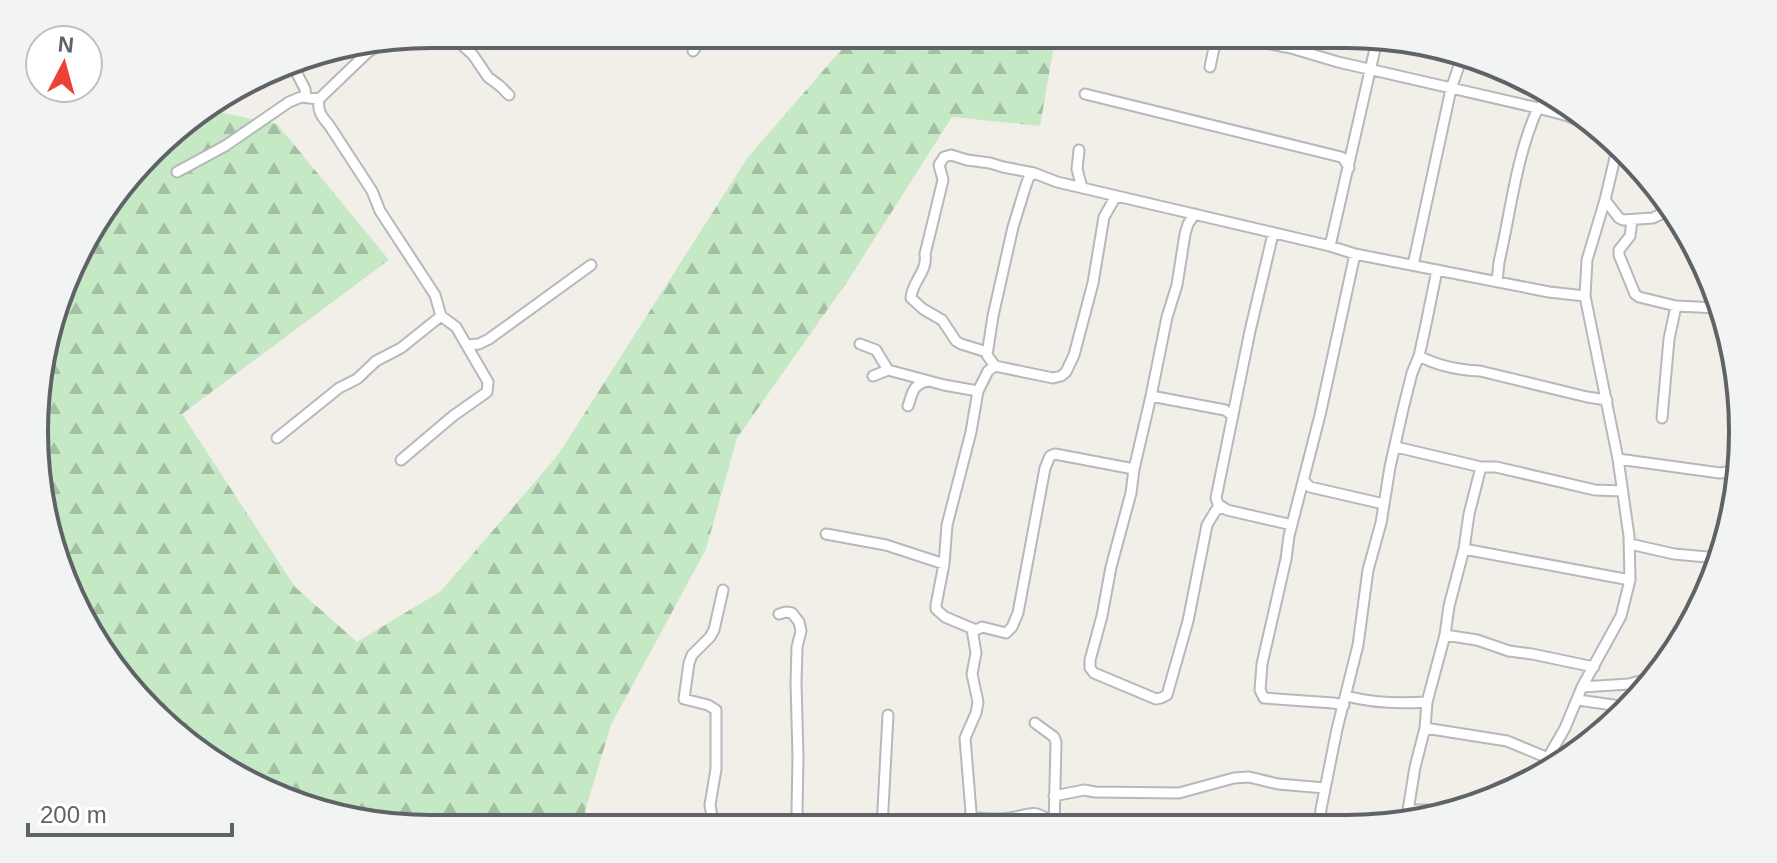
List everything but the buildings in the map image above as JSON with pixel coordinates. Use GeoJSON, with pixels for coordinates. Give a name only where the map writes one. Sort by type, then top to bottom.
{"type":"FeatureCollection","features":[{"type":"Feature","properties":{"kind":"street"},"geometry":{"type":"LineString","coordinates":[[465,48],[488,77],[509,95]]}},
{"type":"Feature","properties":{"kind":"street"},"geometry":{"type":"LineString","coordinates":[[1210,67],[1214,48]]}},
{"type":"Feature","properties":{"kind":"street"},"geometry":{"type":"LineString","coordinates":[[1291,48],[1565,117]]}},
{"type":"Feature","properties":{"kind":"street"},"geometry":{"type":"LineString","coordinates":[[1330,246],[1375,49]]}},
{"type":"Feature","properties":{"kind":"street"},"geometry":{"type":"LineString","coordinates":[[367,53],[319,99],[318,109],[435,295],[441,316],[456,327],[488,382],[487,392],[401,460]]}},
{"type":"Feature","properties":{"kind":"street"},"geometry":{"type":"LineString","coordinates":[[1413,265],[1451,89],[1459,65]]}},
{"type":"Feature","properties":{"kind":"street"},"geometry":{"type":"LineString","coordinates":[[296,73],[306,97]]}},
{"type":"Feature","properties":{"kind":"street"},"geometry":{"type":"LineString","coordinates":[[1085,94],[1330,154],[1344,159],[1349,168]]}},
{"type":"Feature","properties":{"kind":"street"},"geometry":{"type":"LineString","coordinates":[[177,172],[225,146],[295,99],[319,99]]}},
{"type":"Feature","properties":{"kind":"street"},"geometry":{"type":"LineString","coordinates":[[1497,282],[1524,146],[1542,102]]}},
{"type":"Feature","properties":{"kind":"street"},"geometry":{"type":"LineString","coordinates":[[1079,150],[1077,169],[1082,188]]}},
{"type":"Feature","properties":{"kind":"street"},"geometry":{"type":"LineString","coordinates":[[987,352],[956,341],[942,320],[911,298],[912,287],[926,265],[925,254],[943,180],[939,165],[944,157],[951,155],[1355,254],[1549,292],[1585,296]]}},
{"type":"Feature","properties":{"kind":"street"},"geometry":{"type":"LineString","coordinates":[[1549,757],[1621,616],[1630,580],[1630,544],[1618,459],[1585,296],[1587,260],[1615,158]]}},
{"type":"Feature","properties":{"kind":"street"},"geometry":{"type":"LineString","coordinates":[[1034,173],[1026,185],[1003,267],[987,352],[995,366],[1053,378],[1066,372],[1074,355],[1093,283],[1104,217],[1116,196]]}},
{"type":"Feature","properties":{"kind":"street"},"geometry":{"type":"LineString","coordinates":[[1605,200],[1619,218],[1653,218],[1661,214]]}},
{"type":"Feature","properties":{"kind":"street"},"geometry":{"type":"LineString","coordinates":[[1195,214],[1188,224],[1177,285],[1167,317],[1131,493],[1111,567],[1090,668],[1094,673],[1156,699],[1167,695],[1188,621],[1207,525],[1216,510],[1223,508],[1292,525]]}},
{"type":"Feature","properties":{"kind":"street"},"geometry":{"type":"LineString","coordinates":[[1632,220],[1630,236],[1619,250],[1619,255],[1632,288],[1639,297],[1676,306],[1709,308]]}},
{"type":"Feature","properties":{"kind":"street"},"geometry":{"type":"LineString","coordinates":[[1223,508],[1216,498],[1216,490],[1273,234]]}},
{"type":"Feature","properties":{"kind":"street"},"geometry":{"type":"LineString","coordinates":[[1355,254],[1305,486],[1292,525],[1262,664],[1261,695],[1333,703],[1427,702]]}},
{"type":"Feature","properties":{"kind":"street"},"geometry":{"type":"LineString","coordinates":[[467,345],[489,339],[591,265]]}},
{"type":"Feature","properties":{"kind":"street"},"geometry":{"type":"LineString","coordinates":[[1321,815],[1358,645],[1368,570],[1437,270]]}},
{"type":"Feature","properties":{"kind":"street"},"geometry":{"type":"LineString","coordinates":[[1662,418],[1669,339],[1676,306]]}},
{"type":"Feature","properties":{"kind":"street"},"geometry":{"type":"LineString","coordinates":[[277,438],[339,388],[357,379],[376,361],[401,348],[441,316]]}},
{"type":"Feature","properties":{"kind":"street"},"geometry":{"type":"LineString","coordinates":[[860,344],[876,350],[888,370]]}},
{"type":"Feature","properties":{"kind":"street"},"geometry":{"type":"LineString","coordinates":[[1419,356],[1434,364],[1480,371],[1607,400]]}},
{"type":"Feature","properties":{"kind":"street"},"geometry":{"type":"LineString","coordinates":[[995,366],[988,371],[978,391],[971,432],[947,525],[936,609],[945,617],[972,629],[982,627],[1006,633],[1015,621],[1045,468],[1050,456],[1055,454],[1134,469]]}},
{"type":"Feature","properties":{"kind":"street"},"geometry":{"type":"LineString","coordinates":[[873,376],[888,370],[978,391]]}},
{"type":"Feature","properties":{"kind":"street"},"geometry":{"type":"LineString","coordinates":[[908,406],[914,387],[928,381]]}},
{"type":"Feature","properties":{"kind":"street"},"geometry":{"type":"LineString","coordinates":[[1151,396],[1225,410],[1233,416]]}},
{"type":"Feature","properties":{"kind":"street"},"geometry":{"type":"LineString","coordinates":[[1396,447],[1595,490],[1622,491]]}},
{"type":"Feature","properties":{"kind":"street"},"geometry":{"type":"LineString","coordinates":[[1618,459],[1727,472]]}},
{"type":"Feature","properties":{"kind":"street"},"geometry":{"type":"LineString","coordinates":[[1408,810],[1425,728],[1427,702],[1445,635],[1481,467]]}},
{"type":"Feature","properties":{"kind":"street"},"geometry":{"type":"LineString","coordinates":[[1305,486],[1384,504]]}},
{"type":"Feature","properties":{"kind":"street"},"geometry":{"type":"LineString","coordinates":[[826,534],[886,545],[944,564]]}},
{"type":"Feature","properties":{"kind":"street"},"geometry":{"type":"LineString","coordinates":[[1630,544],[1708,558]]}},
{"type":"Feature","properties":{"kind":"street"},"geometry":{"type":"LineString","coordinates":[[1464,549],[1630,580]]}},
{"type":"Feature","properties":{"kind":"street"},"geometry":{"type":"LineString","coordinates":[[712,815],[716,710],[684,699],[689,663],[692,655],[714,630],[723,590]]}},
{"type":"Feature","properties":{"kind":"street"},"geometry":{"type":"LineString","coordinates":[[779,614],[792,613],[801,631],[797,647],[796,683],[798,815]]}},
{"type":"Feature","properties":{"kind":"street"},"geometry":{"type":"LineString","coordinates":[[969,815],[965,738],[978,702],[972,674],[976,653],[972,629]]}},
{"type":"Feature","properties":{"kind":"street"},"geometry":{"type":"LineString","coordinates":[[1445,635],[1594,667]]}},
{"type":"Feature","properties":{"kind":"street"},"geometry":{"type":"LineString","coordinates":[[1582,687],[1635,682]]}},
{"type":"Feature","properties":{"kind":"street"},"geometry":{"type":"LineString","coordinates":[[1578,700],[1615,705]]}},
{"type":"Feature","properties":{"kind":"street"},"geometry":{"type":"LineString","coordinates":[[883,815],[888,715]]}},
{"type":"Feature","properties":{"kind":"street"},"geometry":{"type":"LineString","coordinates":[[1035,723],[1055,739],[1054,815]]}},
{"type":"Feature","properties":{"kind":"street"},"geometry":{"type":"LineString","coordinates":[[1425,728],[1507,741],[1547,758]]}},
{"type":"Feature","properties":{"kind":"street"},"geometry":{"type":"LineString","coordinates":[[1054,796],[1084,790],[1179,793],[1249,777],[1278,784],[1325,788]]}},
{"type":"Feature","properties":{"kind":"street"},"geometry":{"type":"LineString","coordinates":[[1022,815],[1032,812],[1041,815]]}},
{"type":"Feature","properties":{"kind":"green space"},"geometry":{"type":"Polygon","coordinates":[[[843,48],[1054,48],[1040,126],[952,117],[849,279],[737,438],[706,549],[611,725],[585,815],[406,814],[332,802],[285,786],[240,764],[198,736],[160,703],[113,645],[77,578],[55,506],[48,432],[55,357],[77,285],[113,218],[160,160],[219,112],[277,124],[389,260],[182,414],[295,587],[357,642],[441,591],[558,455],[748,157],[843,48]]]}}]}
